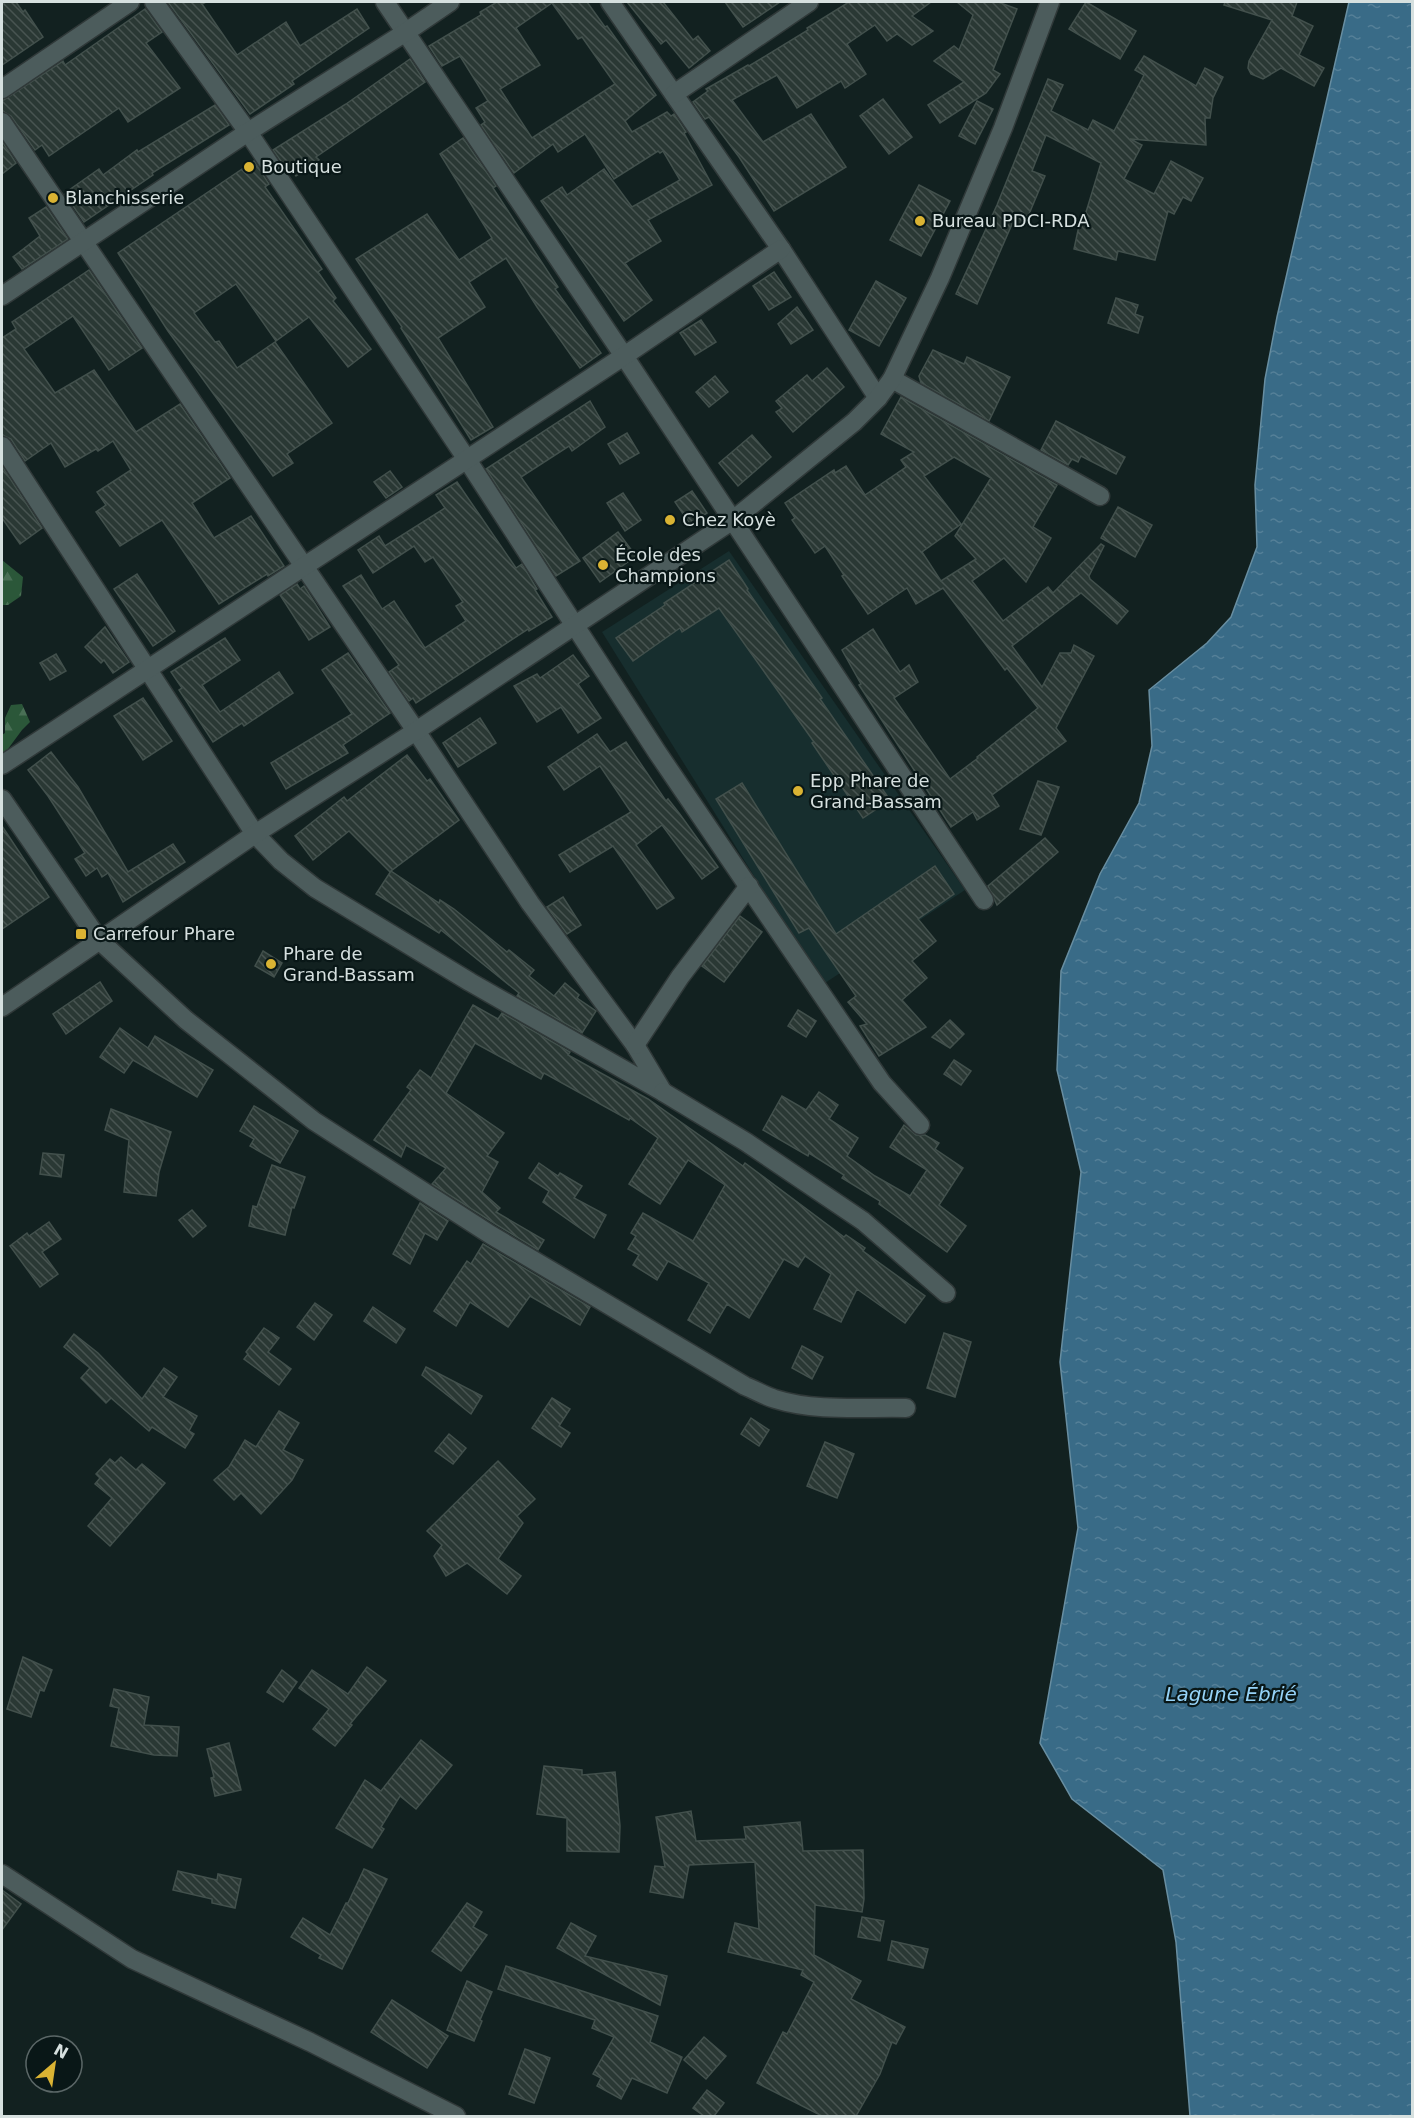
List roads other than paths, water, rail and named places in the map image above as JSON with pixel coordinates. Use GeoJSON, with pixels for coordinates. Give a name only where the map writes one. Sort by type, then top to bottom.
{"type":"FeatureCollection","features":[{"type":"Feature","properties":{"kind":"street"},"geometry":{"type":"LineString","coordinates":[[2,89],[130,2]]}},
{"type":"Feature","properties":{"kind":"street"},"geometry":{"type":"LineString","coordinates":[[154,2],[249,132],[466,458],[657,752],[882,1083],[921,1125]]}},
{"type":"Feature","properties":{"kind":"street"},"geometry":{"type":"LineString","coordinates":[[385,2],[624,356],[984,900]]}},
{"type":"Feature","properties":{"kind":"street"},"geometry":{"type":"LineString","coordinates":[[2,296],[450,2]]}},
{"type":"Feature","properties":{"kind":"street"},"geometry":{"type":"LineString","coordinates":[[610,2],[781,249],[878,398]]}},
{"type":"Feature","properties":{"kind":"street"},"geometry":{"type":"LineString","coordinates":[[674,94],[809,2]]}},
{"type":"Feature","properties":{"kind":"street"},"geometry":{"type":"LineString","coordinates":[[2,1007],[255,834],[416,731],[733,520],[854,422],[878,398],[892,379],[940,278],[1003,128],[1050,2]]}},
{"type":"Feature","properties":{"kind":"street"},"geometry":{"type":"LineString","coordinates":[[2,122],[416,731],[530,903],[635,1045],[663,1092]]}},
{"type":"Feature","properties":{"kind":"street"},"geometry":{"type":"LineString","coordinates":[[2,765],[624,356],[781,249]]}},
{"type":"Feature","properties":{"kind":"street"},"geometry":{"type":"LineString","coordinates":[[892,379],[1100,496]]}},
{"type":"Feature","properties":{"kind":"street"},"geometry":{"type":"LineString","coordinates":[[2,446],[255,834],[281,861],[315,888],[470,982],[746,1142],[863,1221],[946,1293]]}},
{"type":"Feature","properties":{"kind":"street"},"geometry":{"type":"LineString","coordinates":[[2,799],[99,940],[186,1020],[314,1121],[491,1235],[745,1386],[773,1399],[818,1407],[906,1408]]}},
{"type":"Feature","properties":{"kind":"street"},"geometry":{"type":"LineString","coordinates":[[635,1045],[680,977],[749,886]]}},
{"type":"Feature","properties":{"kind":"street"},"geometry":{"type":"LineString","coordinates":[[2,1874],[132,1959],[310,2042],[456,2116]]}},
{"type":"Feature","properties":{"kind":"water","name":"Lagune Ébrié"},"geometry":{"type":"Polygon","coordinates":[[[1349,2],[1412,2],[1412,2116],[1190,2116],[1176,1942],[1163,1870],[1072,1799],[1040,1743],[1078,1528],[1060,1362],[1081,1172],[1057,1070],[1061,971],[1100,874],[1139,803],[1152,746],[1149,690],[1207,643],[1231,617],[1257,547],[1255,485],[1265,379],[1349,2]]]}},
{"type":"Feature","properties":{"kind":"place","name":"Boutique"},"geometry":{"type":"Point","coordinates":[249,167]}},
{"type":"Feature","properties":{"kind":"place","name":"Blanchisserie"},"geometry":{"type":"Point","coordinates":[53,198]}},
{"type":"Feature","properties":{"kind":"place","name":"Bureau PDCI-RDA"},"geometry":{"type":"Point","coordinates":[920,221]}},
{"type":"Feature","properties":{"kind":"place","name":"Chez Koyè"},"geometry":{"type":"Point","coordinates":[670,520]}},
{"type":"Feature","properties":{"kind":"place","name":"École des Champions"},"geometry":{"type":"Point","coordinates":[603,565]}},
{"type":"Feature","properties":{"kind":"place","name":"Epp Phare de Grand-Bassam"},"geometry":{"type":"Point","coordinates":[798,791]}},
{"type":"Feature","properties":{"kind":"place","name":"Carrefour Phare"},"geometry":{"type":"Point","coordinates":[81,934]}},
{"type":"Feature","properties":{"kind":"place","name":"Phare de Grand-Bassam"},"geometry":{"type":"Point","coordinates":[271,964]}}]}
